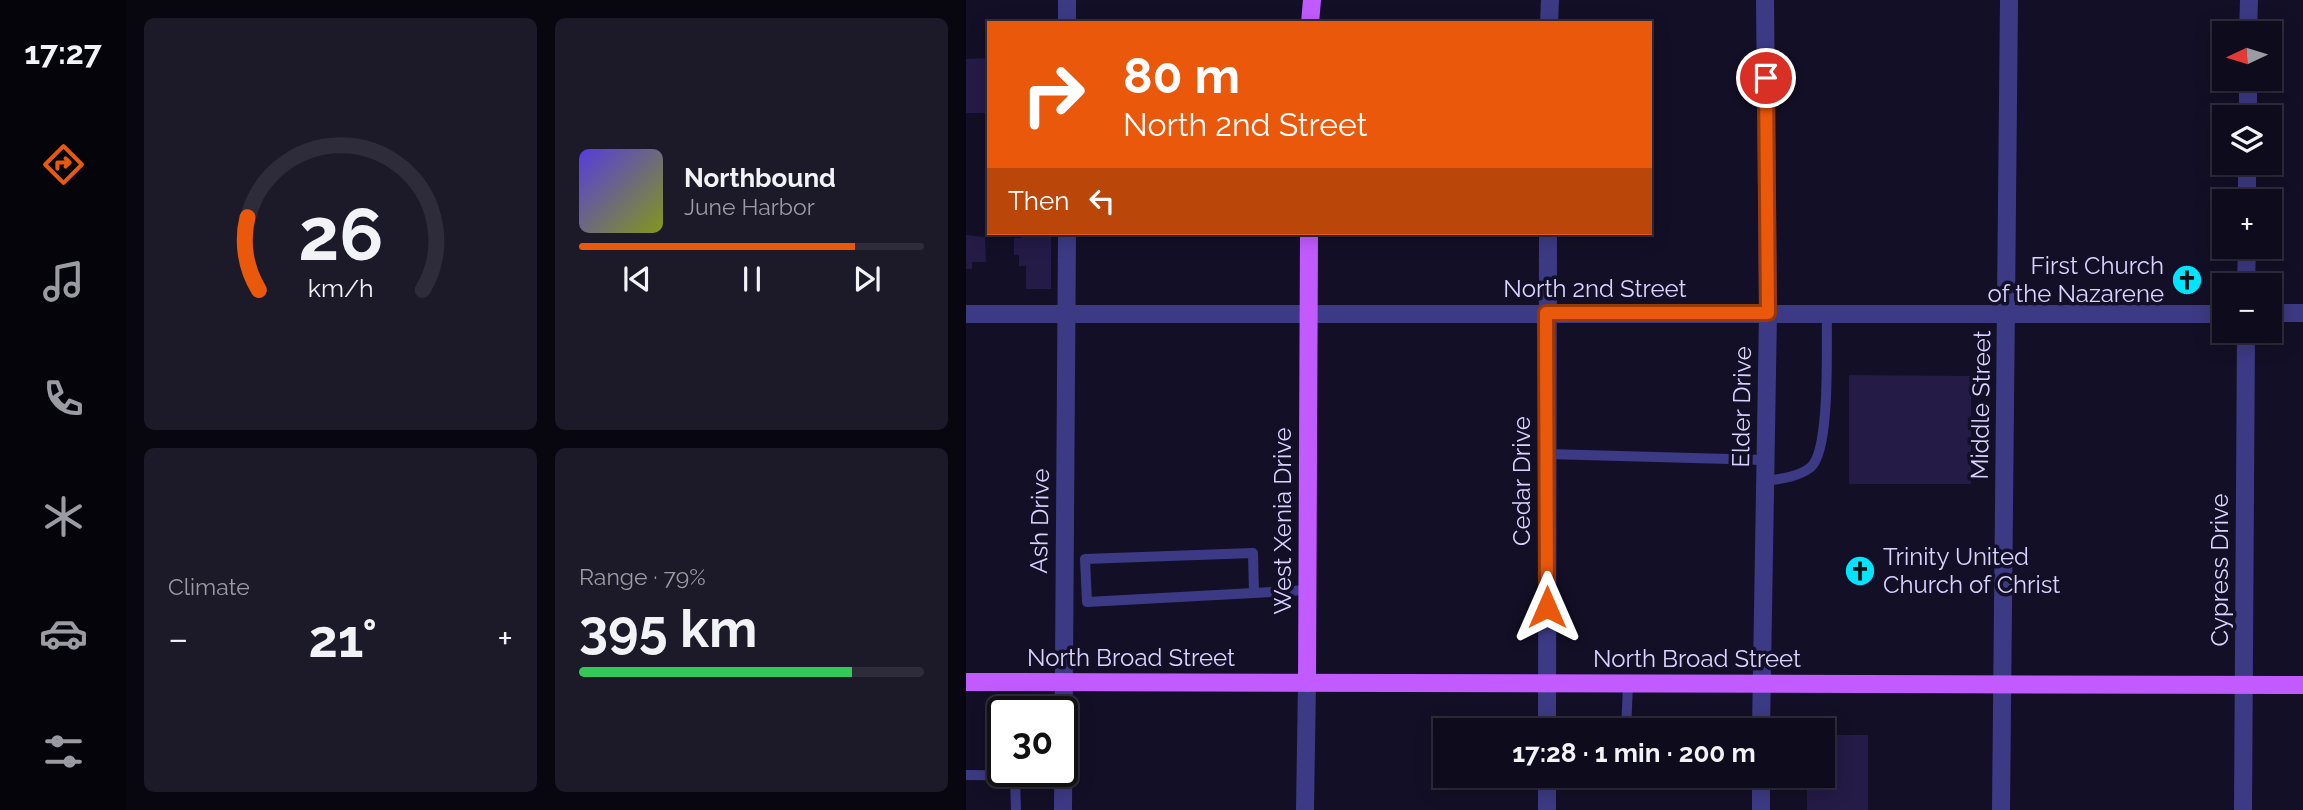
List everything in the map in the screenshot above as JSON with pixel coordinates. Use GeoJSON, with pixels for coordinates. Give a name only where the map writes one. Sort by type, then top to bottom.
{"type":"FeatureCollection","features":[{"type":"Feature","properties":{"kind":"main road"},"geometry":{"type":"LineString","coordinates":[[1310,21],[1312,0]]}},
{"type":"Feature","properties":{"kind":"main road","name":"West Xenia Drive"},"geometry":{"type":"LineString","coordinates":[[1307,683],[1309,235]]}},
{"type":"Feature","properties":{"kind":"main road","name":"North Broad Street"},"geometry":{"type":"LineString","coordinates":[[966,682],[2303,685]]}},
{"type":"Feature","properties":{"kind":"street"},"geometry":{"type":"LineString","coordinates":[[1067,0],[1067,21]]}},
{"type":"Feature","properties":{"kind":"street"},"geometry":{"type":"LineString","coordinates":[[1549,21],[1550,0]]}},
{"type":"Feature","properties":{"kind":"street","name":"Elder Drive"},"geometry":{"type":"LineString","coordinates":[[1761,718],[1768,313],[1765,0]]}},
{"type":"Feature","properties":{"kind":"street","name":"Middle Street"},"geometry":{"type":"LineString","coordinates":[[2001,810],[2009,0]]}},
{"type":"Feature","properties":{"kind":"street"},"geometry":{"type":"LineString","coordinates":[[2248,21],[2249,0]]}},
{"type":"Feature","properties":{"kind":"street","name":"Ash Drive"},"geometry":{"type":"LineString","coordinates":[[1062,696],[1067,235]]}},
{"type":"Feature","properties":{"kind":"street","name":"Cedar Drive"},"geometry":{"type":"LineString","coordinates":[[1547,718],[1548,235]]}},
{"type":"Feature","properties":{"kind":"street"},"geometry":{"type":"LineString","coordinates":[[2282,313],[2303,313]]}},
{"type":"Feature","properties":{"kind":"street","name":"North 2nd Street"},"geometry":{"type":"LineString","coordinates":[[966,314],[2212,314]]}},
{"type":"Feature","properties":{"kind":"street","name":"Cypress Drive"},"geometry":{"type":"LineString","coordinates":[[2243,810],[2246,343]]}},
{"type":"Feature","properties":{"kind":"street","name":"West Xenia Drive"},"geometry":{"type":"LineString","coordinates":[[1305,810],[1307,683]]}},
{"type":"Feature","properties":{"kind":"street","name":"Ash Drive"},"geometry":{"type":"LineString","coordinates":[[1063,787],[1063,810]]}},
{"type":"Feature","properties":{"kind":"street"},"geometry":{"type":"LineString","coordinates":[[1547,788],[1547,810]]}},
{"type":"Feature","properties":{"kind":"street"},"geometry":{"type":"LineString","coordinates":[[1761,788],[1761,810]]}},
{"type":"Feature","properties":{"kind":"lane"},"geometry":{"type":"LineString","coordinates":[[1765,481],[1798,474],[1810,468],[1818,458],[1825,411],[1827,313]]}},
{"type":"Feature","properties":{"kind":"lane"},"geometry":{"type":"LineString","coordinates":[[1547,454],[1765,460]]}},
{"type":"Feature","properties":{"kind":"lane"},"geometry":{"type":"LineString","coordinates":[[1087,602],[1085,559],[1253,553],[1254,593]]}},
{"type":"Feature","properties":{"kind":"lane"},"geometry":{"type":"LineString","coordinates":[[1063,603],[1307,590]]}},
{"type":"Feature","properties":{"kind":"lane"},"geometry":{"type":"LineString","coordinates":[[1627,718],[1628,685]]}},
{"type":"Feature","properties":{"kind":"lane"},"geometry":{"type":"LineString","coordinates":[[966,775],[987,775]]}},
{"type":"Feature","properties":{"kind":"lane"},"geometry":{"type":"LineString","coordinates":[[1015,787],[1016,810]]}},
{"type":"Feature","properties":{"kind":"building"},"geometry":{"type":"Polygon","coordinates":[[[987,58],[987,113],[966,113],[966,59],[987,58]]]}},
{"type":"Feature","properties":{"kind":"building"},"geometry":{"type":"Polygon","coordinates":[[[966,235],[985,237],[986,262],[972,262],[972,269],[966,269],[966,235]]]}},
{"type":"Feature","properties":{"kind":"building"},"geometry":{"type":"Polygon","coordinates":[[[1022,235],[1051,235],[1051,289],[1026,289],[1026,266],[1019,266],[1019,255],[1014,255],[1014,238],[1022,238],[1022,235]]]}},
{"type":"Feature","properties":{"kind":"building"},"geometry":{"type":"Polygon","coordinates":[[[1849,375],[1971,376],[1971,484],[1849,484],[1849,375]]]}},
{"type":"Feature","properties":{"kind":"building"},"geometry":{"type":"Polygon","coordinates":[[[1835,735],[1868,735],[1868,810],[1807,810],[1807,788],[1835,788],[1835,735]]]}},
{"type":"Feature","properties":{"kind":"place","name":"First Church of the Nazarene"},"geometry":{"type":"Point","coordinates":[2187,280]}},
{"type":"Feature","properties":{"kind":"place","name":"Trinity United Church of Christ"},"geometry":{"type":"Point","coordinates":[1860,571]}},
{"type":"Feature","properties":{"kind":"route"},"geometry":{"type":"LineString","coordinates":[[1547,607],[1546,313],[1768,313],[1766,78]]}}]}
